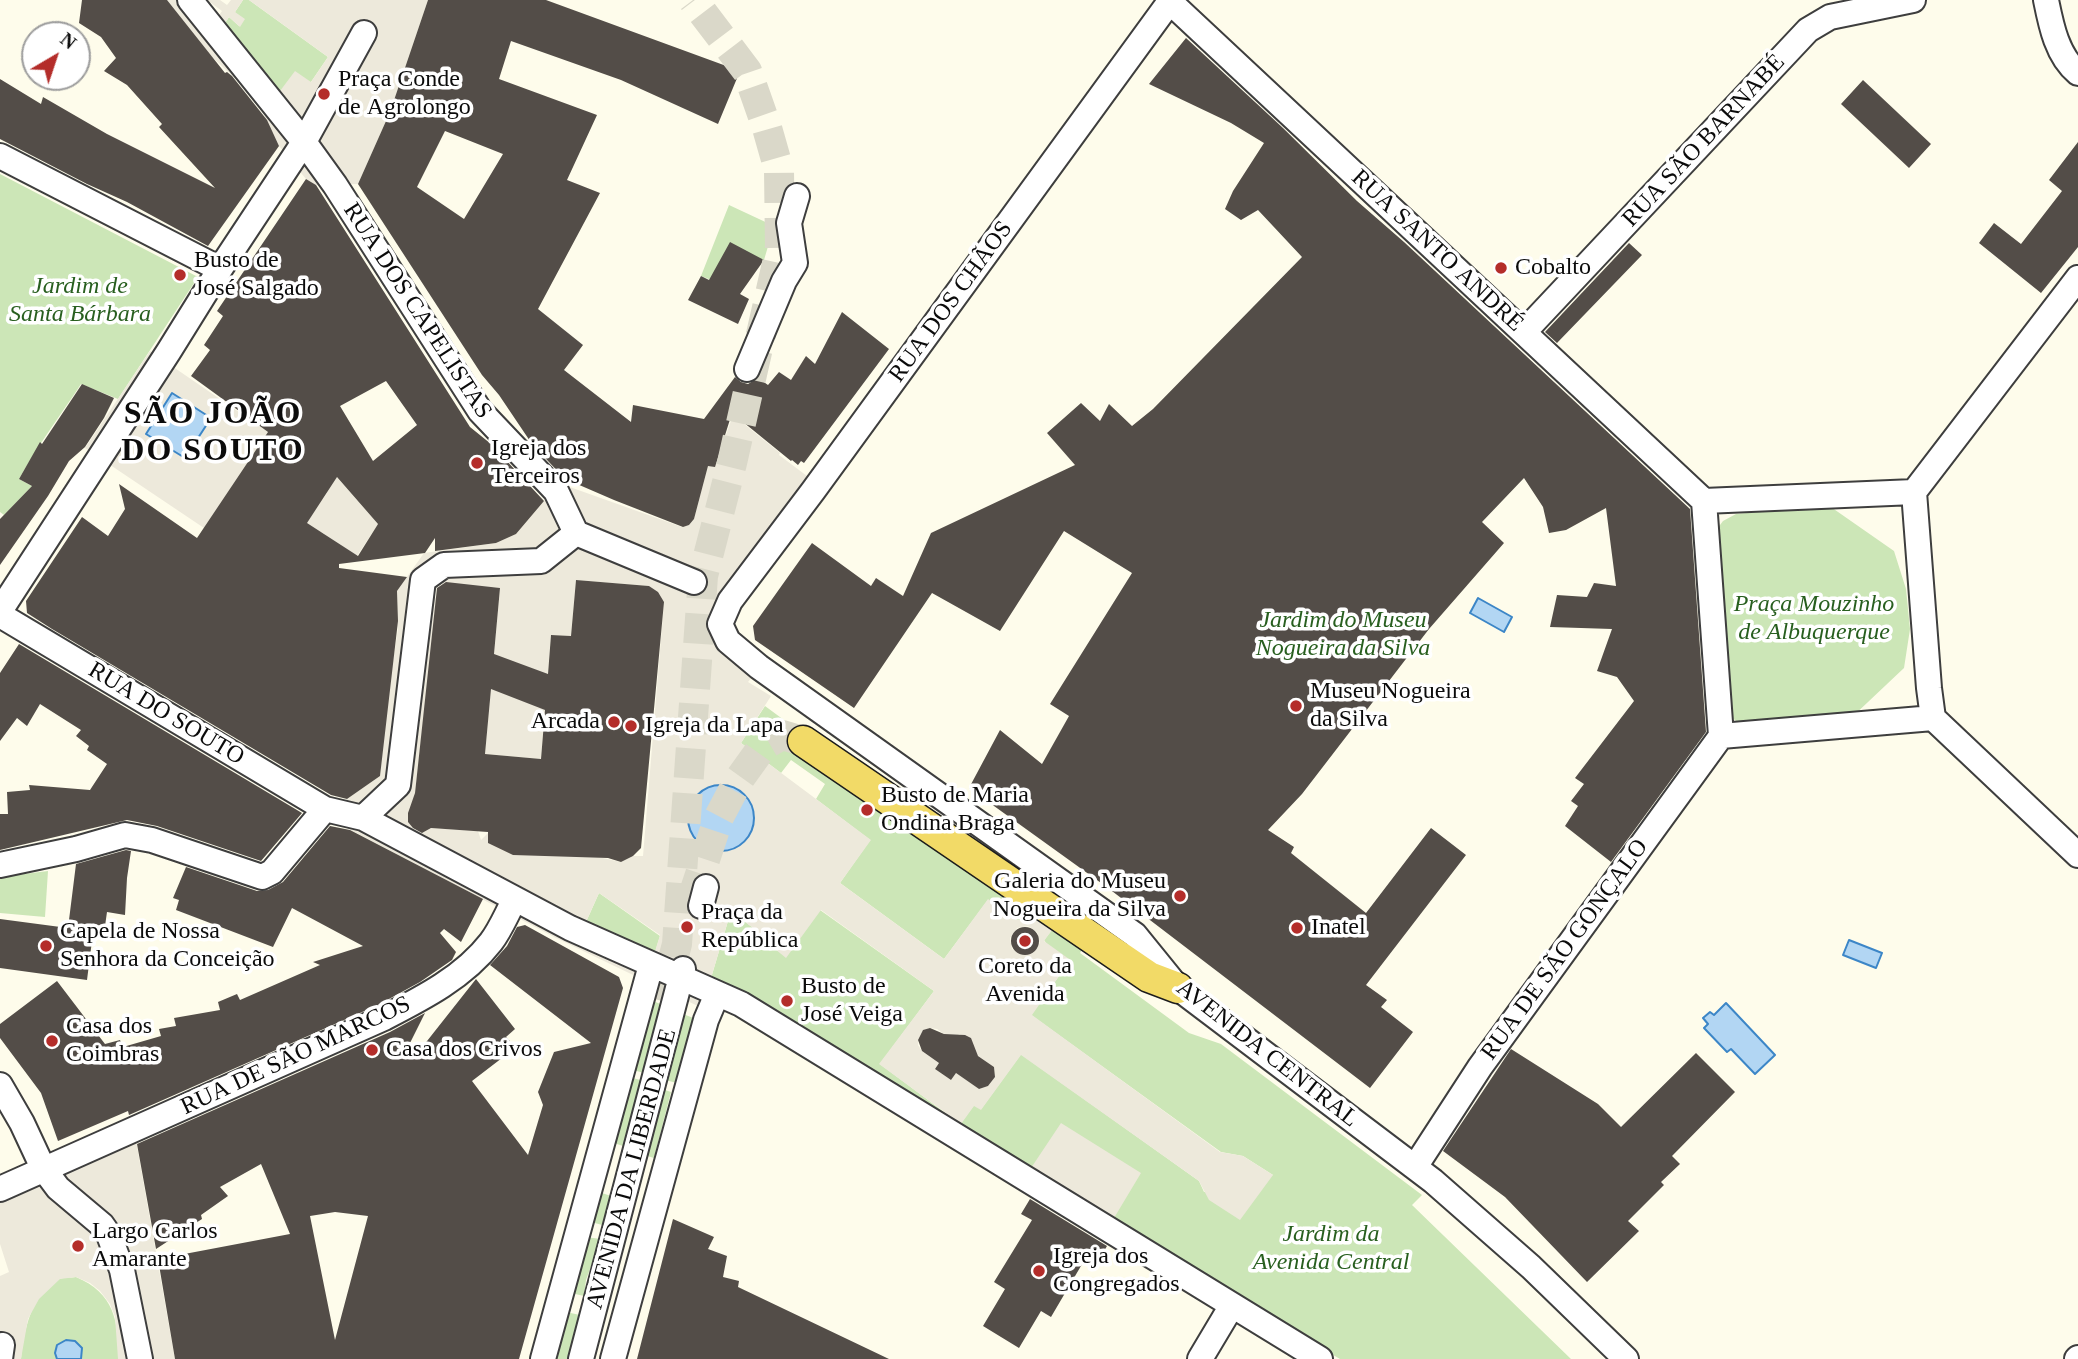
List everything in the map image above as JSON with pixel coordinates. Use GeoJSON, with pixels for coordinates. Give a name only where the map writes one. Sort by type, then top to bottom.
{"type":"FeatureCollection","features":[{"type":"Feature","properties":{"kind":"main road"},"geometry":{"type":"LineString","coordinates":[[803,741],[1149,977],[1178,988]]}},
{"type":"Feature","properties":{"kind":"street","name":"RUA DOS CAPELISTAS"},"geometry":{"type":"LineString","coordinates":[[190,0],[298,152],[335,185],[480,411],[556,491],[576,533]]}},
{"type":"Feature","properties":{"kind":"street","name":"RUA SÃO BARNABÉ"},"geometry":{"type":"LineString","coordinates":[[1524,332],[1808,30],[1830,17],[1913,0]]}},
{"type":"Feature","properties":{"kind":"street"},"geometry":{"type":"LineString","coordinates":[[2046,0],[2055,38],[2072,68],[2078,73]]}},
{"type":"Feature","properties":{"kind":"street","name":"RUA SANTO ANDRÉ"},"geometry":{"type":"LineString","coordinates":[[1170,1],[1704,501]]}},
{"type":"Feature","properties":{"kind":"street","name":"RUA DOS CHÃOS"},"geometry":{"type":"LineString","coordinates":[[730,601],[1170,1]]}},
{"type":"Feature","properties":{"kind":"street"},"geometry":{"type":"LineString","coordinates":[[0,613],[298,152],[364,33]]}},
{"type":"Feature","properties":{"kind":"street"},"geometry":{"type":"LineString","coordinates":[[0,156],[220,269]]}},
{"type":"Feature","properties":{"kind":"street"},"geometry":{"type":"LineString","coordinates":[[747,369],[784,281],[796,263],[789,223],[797,196]]}},
{"type":"Feature","properties":{"kind":"street"},"geometry":{"type":"LineString","coordinates":[[2078,278],[1914,492],[1929,688],[1934,718],[2078,855]]}},
{"type":"Feature","properties":{"kind":"street"},"geometry":{"type":"LineString","coordinates":[[1914,492],[1704,501],[1721,736],[1934,718]]}},
{"type":"Feature","properties":{"kind":"street"},"geometry":{"type":"LineString","coordinates":[[363,818],[398,786],[418,575],[444,565],[541,561],[576,533],[694,582]]}},
{"type":"Feature","properties":{"kind":"street","name":"AVENIDA CENTRAL"},"geometry":{"type":"LineString","coordinates":[[730,601],[720,624],[728,641],[759,667],[1135,936],[1178,988],[1433,1181],[1523,1260],[1626,1359]]}},
{"type":"Feature","properties":{"kind":"street","name":"RUA DO SOUTO"},"geometry":{"type":"LineString","coordinates":[[0,613],[329,811],[363,818],[570,928],[651,965],[682,974]]}},
{"type":"Feature","properties":{"kind":"street","name":"RUA DE SÃO GONÇALO"},"geometry":{"type":"LineString","coordinates":[[1415,1167],[1480,1067],[1721,736]]}},
{"type":"Feature","properties":{"kind":"street"},"geometry":{"type":"LineString","coordinates":[[0,864],[76,849],[125,835],[152,840],[262,877],[272,872],[329,811]]}},
{"type":"Feature","properties":{"kind":"street","name":"RUA DE SÃO MARCOS"},"geometry":{"type":"LineString","coordinates":[[0,1189],[384,1018],[429,994],[464,970],[491,942],[515,899]]}},
{"type":"Feature","properties":{"kind":"street"},"geometry":{"type":"LineString","coordinates":[[543,1359],[651,965]]}},
{"type":"Feature","properties":{"kind":"street"},"geometry":{"type":"LineString","coordinates":[[682,974],[741,1004],[1033,1182],[1231,1307],[1320,1359]]}},
{"type":"Feature","properties":{"kind":"street","name":"AVENIDA DA LIBERDADE"},"geometry":{"type":"LineString","coordinates":[[581,1359],[682,974]]}},
{"type":"Feature","properties":{"kind":"street"},"geometry":{"type":"LineString","coordinates":[[613,1359],[706,1020],[718,994]]}},
{"type":"Feature","properties":{"kind":"street"},"geometry":{"type":"LineString","coordinates":[[621,1070],[687,1092]]}},
{"type":"Feature","properties":{"kind":"street"},"geometry":{"type":"LineString","coordinates":[[0,1085],[43,1168],[58,1188],[102,1225],[108,1236],[122,1270],[140,1359]]}},
{"type":"Feature","properties":{"kind":"street"},"geometry":{"type":"LineString","coordinates":[[601,1146],[666,1167]]}},
{"type":"Feature","properties":{"kind":"street"},"geometry":{"type":"LineString","coordinates":[[579,1227],[645,1242]]}},
{"type":"Feature","properties":{"kind":"street"},"geometry":{"type":"LineString","coordinates":[[558,1304],[623,1321]]}},
{"type":"Feature","properties":{"kind":"street"},"geometry":{"type":"LineString","coordinates":[[1200,1359],[1231,1307]]}},
{"type":"Feature","properties":{"kind":"green space"},"geometry":{"type":"Polygon","coordinates":[[[243,0],[249,0],[328,57],[311,82],[280,91],[221,29],[229,17],[239,26],[235,12],[243,0]]]}},
{"type":"Feature","properties":{"kind":"green space","name":"Jardim de Santa Bárbara"},"geometry":{"type":"Polygon","coordinates":[[[0,174],[198,277],[118,399],[81,384],[19,479],[32,486],[4,515],[0,512],[0,174]]]}},
{"type":"Feature","properties":{"kind":"green space"},"geometry":{"type":"Polygon","coordinates":[[[729,205],[774,226],[764,260],[719,283],[701,276],[729,205]]]}},
{"type":"Feature","properties":{"kind":"green space","name":"Praça Mouzinho de Albuquerque"},"geometry":{"type":"Polygon","coordinates":[[[1828,505],[1894,551],[1906,589],[1910,629],[1904,668],[1850,719],[1744,727],[1726,713],[1714,533],[1723,521],[1736,514],[1828,505]]]}},
{"type":"Feature","properties":{"kind":"green space","name":"Jardim da Avenida Central"},"geometry":{"type":"Polygon","coordinates":[[[765,706],[1086,943],[1080,953],[1189,1033],[1221,1044],[1422,1195],[1412,1205],[1571,1359],[1340,1359],[970,1140],[711,978],[731,911],[777,946],[820,910],[934,991],[880,1064],[960,1124],[974,1105],[981,1109],[1021,1054],[1199,1181],[1204,1192],[1273,1175],[1243,1156],[1221,1152],[1031,1015],[1064,969],[1044,940],[1055,926],[1017,920],[988,900],[944,959],[840,883],[870,840],[816,799],[825,784],[791,760],[781,773],[741,743],[765,706]]]}},
{"type":"Feature","properties":{"kind":"green space"},"geometry":{"type":"Polygon","coordinates":[[[48,871],[45,917],[0,913],[0,877],[48,871]]]}},
{"type":"Feature","properties":{"kind":"green space"},"geometry":{"type":"Polygon","coordinates":[[[599,893],[660,936],[653,959],[586,922],[599,893]]]}},
{"type":"Feature","properties":{"kind":"green space"},"geometry":{"type":"Polygon","coordinates":[[[653,1001],[668,1007],[648,1074],[633,1070],[653,1001]]]}},
{"type":"Feature","properties":{"kind":"green space"},"geometry":{"type":"Polygon","coordinates":[[[683,1014],[696,1019],[681,1084],[665,1080],[683,1014]]]}},
{"type":"Feature","properties":{"kind":"green space"},"geometry":{"type":"Polygon","coordinates":[[[629,1077],[644,1081],[626,1147],[611,1142],[629,1077]]]}},
{"type":"Feature","properties":{"kind":"green space"},"geometry":{"type":"Polygon","coordinates":[[[659,1088],[671,1092],[654,1158],[641,1154],[659,1088]]]}},
{"type":"Feature","properties":{"kind":"green space"},"geometry":{"type":"Polygon","coordinates":[[[599,1192],[611,1196],[606,1226],[591,1222],[599,1192]]]}},
{"type":"Feature","properties":{"kind":"green space"},"geometry":{"type":"Polygon","coordinates":[[[585,1237],[601,1239],[586,1280],[584,1296],[571,1293],[585,1237]]]}},
{"type":"Feature","properties":{"kind":"green space"},"geometry":{"type":"Polygon","coordinates":[[[76,1277],[99,1291],[112,1310],[117,1332],[118,1359],[21,1359],[27,1325],[35,1303],[49,1285],[59,1279],[76,1277]]]}},
{"type":"Feature","properties":{"kind":"green space"},"geometry":{"type":"Polygon","coordinates":[[[566,1312],[580,1315],[577,1334],[567,1359],[553,1359],[566,1312]]]}},
{"type":"Feature","properties":{"kind":"shaded area","name":"Praça Conde de Agrolongo"},"geometry":{"type":"Polygon","coordinates":[[[165,0],[196,0],[215,21],[222,11],[207,0],[220,0],[227,5],[231,0],[243,0],[235,12],[245,19],[240,27],[229,17],[221,29],[280,91],[295,71],[311,82],[328,57],[249,0],[428,0],[390,112],[358,184],[316,185],[306,179],[279,146],[255,97],[210,55],[165,0]]]}},
{"type":"Feature","properties":{"kind":"shaded area"},"geometry":{"type":"Polygon","coordinates":[[[150,351],[268,432],[204,528],[85,448],[150,351]]]}},
{"type":"Feature","properties":{"kind":"shaded area"},"geometry":{"type":"Polygon","coordinates":[[[733,415],[811,479],[723,594],[752,677],[748,682],[771,696],[741,743],[871,840],[840,883],[944,959],[988,899],[1017,920],[1041,916],[1055,926],[1044,941],[1069,959],[1032,1015],[1220,1152],[1243,1156],[1273,1175],[1240,1220],[1209,1200],[1199,1181],[1021,1055],[981,1110],[974,1106],[961,1124],[879,1064],[934,991],[821,910],[786,958],[775,949],[776,946],[731,911],[702,1008],[556,938],[328,818],[344,801],[380,776],[398,629],[397,591],[424,553],[496,543],[516,534],[550,494],[567,486],[682,527],[689,525],[694,519],[708,466],[715,466],[733,415]],[[576,580],[571,636],[551,635],[541,759],[485,754],[500,588],[437,583],[433,593],[437,600],[415,793],[408,822],[415,830],[424,832],[431,828],[478,831],[481,840],[488,833],[621,862],[633,856],[643,856],[664,602],[649,586],[576,580]],[[515,662],[504,693],[546,674],[515,662]],[[727,785],[689,827],[701,845],[721,852],[741,845],[749,837],[755,816],[746,795],[737,788],[727,785]],[[599,893],[586,922],[653,958],[660,935],[599,893]],[[1028,926],[1017,928],[1010,938],[1012,949],[1022,955],[1033,953],[1040,943],[1037,932],[1028,926]],[[930,1028],[923,1031],[918,1040],[922,1051],[939,1063],[935,1069],[951,1080],[956,1073],[979,1089],[988,1086],[995,1077],[994,1067],[970,1050],[971,1038],[959,1034],[954,1041],[937,1029],[930,1028]]]}},
{"type":"Feature","properties":{"kind":"shaded area"},"geometry":{"type":"Polygon","coordinates":[[[329,468],[378,524],[357,556],[321,532],[281,560],[327,493],[329,468]]]}},
{"type":"Feature","properties":{"kind":"shaded area"},"geometry":{"type":"Polygon","coordinates":[[[1061,1123],[1141,1173],[1114,1218],[1031,1168],[1061,1123]]]}},
{"type":"Feature","properties":{"kind":"shaded area","name":"Largo Carlos Amarante"},"geometry":{"type":"Polygon","coordinates":[[[135,1135],[175,1359],[118,1359],[115,1317],[110,1304],[90,1283],[76,1277],[60,1279],[39,1299],[28,1319],[21,1359],[0,1359],[0,1276],[9,1272],[0,1244],[0,1203],[56,1164],[135,1135]]]}},
{"type":"Feature","properties":{"kind":"water"},"geometry":{"type":"Polygon","coordinates":[[[172,393],[211,418],[185,458],[146,434],[172,393]]]}},
{"type":"Feature","properties":{"kind":"water"},"geometry":{"type":"Polygon","coordinates":[[[1478,598],[1512,617],[1504,632],[1470,613],[1478,598]]]}},
{"type":"Feature","properties":{"kind":"water"},"geometry":{"type":"Polygon","coordinates":[[[714,785],[728,785],[740,790],[749,799],[754,818],[752,831],[745,842],[728,851],[714,851],[702,846],[693,837],[688,825],[688,811],[693,799],[702,790],[714,785]]]}},
{"type":"Feature","properties":{"kind":"water"},"geometry":{"type":"Polygon","coordinates":[[[1849,940],[1882,953],[1876,968],[1843,955],[1849,940]]]}},
{"type":"Feature","properties":{"kind":"water"},"geometry":{"type":"Polygon","coordinates":[[[1726,1003],[1775,1055],[1755,1074],[1731,1049],[1727,1052],[1704,1028],[1708,1024],[1703,1018],[1710,1012],[1714,1015],[1726,1003]]]}},
{"type":"Feature","properties":{"kind":"water"},"geometry":{"type":"Polygon","coordinates":[[[66,1340],[75,1341],[82,1348],[81,1359],[57,1359],[57,1345],[66,1340]]]}},
{"type":"Feature","properties":{"kind":"building"},"geometry":{"type":"Polygon","coordinates":[[[82,0],[167,0],[225,73],[232,76],[267,120],[279,146],[208,246],[0,139],[0,79],[41,104],[43,97],[107,134],[215,188],[159,127],[162,124],[127,85],[104,71],[116,58],[101,37],[91,31],[91,21],[79,21],[82,0]]]}},
{"type":"Feature","properties":{"kind":"building"},"geometry":{"type":"Polygon","coordinates":[[[428,0],[546,0],[740,71],[718,124],[621,80],[511,41],[499,79],[597,115],[567,180],[600,193],[538,309],[583,345],[564,370],[631,422],[633,405],[704,419],[735,377],[748,384],[758,378],[768,385],[779,372],[791,380],[806,356],[815,364],[842,312],[889,349],[804,463],[801,461],[798,465],[791,461],[732,413],[715,467],[708,466],[694,519],[689,525],[683,527],[577,484],[566,475],[564,478],[532,444],[482,375],[358,184],[390,112],[428,0]],[[445,131],[417,187],[464,219],[503,154],[445,131]]]}},
{"type":"Feature","properties":{"kind":"building"},"geometry":{"type":"Polygon","coordinates":[[[1186,38],[1357,201],[1690,509],[1706,732],[1611,862],[1565,826],[1578,806],[1571,801],[1584,784],[1575,778],[1634,701],[1617,677],[1597,671],[1612,629],[1550,627],[1557,595],[1587,597],[1594,583],[1616,586],[1606,508],[1566,530],[1549,533],[1543,507],[1524,478],[1482,522],[1504,543],[1429,629],[1302,794],[1268,830],[1294,847],[1291,853],[1366,913],[1431,828],[1466,855],[1366,985],[1387,1000],[1381,1007],[1413,1032],[1370,1088],[1108,888],[969,788],[1000,730],[1042,764],[1069,716],[1050,704],[1132,573],[1064,531],[1000,631],[932,593],[854,708],[755,640],[753,626],[812,543],[871,586],[876,578],[903,596],[931,533],[1075,465],[1047,433],[1081,403],[1100,421],[1109,404],[1132,426],[1153,409],[1302,257],[1258,210],[1241,220],[1225,209],[1233,191],[1264,143],[1231,123],[1149,84],[1186,38]]]}},
{"type":"Feature","properties":{"kind":"building"},"geometry":{"type":"Polygon","coordinates":[[[1863,80],[1931,144],[1909,168],[1841,104],[1863,80]]]}},
{"type":"Feature","properties":{"kind":"building"},"geometry":{"type":"Polygon","coordinates":[[[2078,142],[2078,247],[2041,293],[1979,243],[1994,223],[2021,244],[2062,191],[2049,180],[2078,142]]]}},
{"type":"Feature","properties":{"kind":"building"},"geometry":{"type":"Polygon","coordinates":[[[306,179],[316,185],[470,427],[491,444],[544,501],[516,534],[496,543],[435,551],[435,538],[425,553],[339,564],[339,568],[407,577],[397,591],[398,621],[380,776],[347,799],[331,795],[27,613],[26,601],[82,517],[108,536],[125,509],[119,484],[197,538],[268,432],[191,376],[210,350],[204,345],[223,316],[217,311],[306,179]],[[386,381],[340,406],[373,461],[417,425],[386,381]],[[337,477],[307,523],[358,556],[378,524],[337,477]]]}},
{"type":"Feature","properties":{"kind":"building"},"geometry":{"type":"Polygon","coordinates":[[[730,242],[764,260],[740,294],[749,299],[738,324],[688,300],[701,276],[709,280],[730,242]]]}},
{"type":"Feature","properties":{"kind":"building"},"geometry":{"type":"Polygon","coordinates":[[[1629,243],[1642,255],[1557,343],[1545,332],[1629,243]]]}},
{"type":"Feature","properties":{"kind":"building"},"geometry":{"type":"Polygon","coordinates":[[[82,384],[114,398],[85,447],[69,461],[0,565],[0,519],[32,486],[19,479],[40,442],[42,444],[82,384]]]}},
{"type":"Feature","properties":{"kind":"building"},"geometry":{"type":"Polygon","coordinates":[[[576,580],[649,586],[658,592],[664,602],[641,848],[621,862],[608,858],[513,855],[488,843],[488,832],[431,828],[422,833],[413,828],[408,822],[408,813],[415,793],[437,588],[446,582],[500,588],[494,654],[548,674],[551,635],[571,636],[576,580]],[[491,689],[485,754],[541,759],[545,710],[491,689]]]}},
{"type":"Feature","properties":{"kind":"building"},"geometry":{"type":"Polygon","coordinates":[[[19,644],[302,813],[261,861],[157,826],[127,820],[0,850],[0,814],[8,814],[7,792],[30,790],[29,785],[90,790],[107,764],[87,750],[89,746],[76,736],[81,730],[40,704],[27,726],[17,718],[0,741],[0,673],[19,644]]]}},
{"type":"Feature","properties":{"kind":"building"},"geometry":{"type":"Polygon","coordinates":[[[330,826],[350,830],[483,899],[461,942],[444,929],[440,933],[456,952],[452,960],[420,982],[378,1005],[129,1115],[128,1111],[58,1141],[41,1093],[0,1038],[0,1024],[57,981],[105,1044],[120,1040],[123,1047],[161,1036],[159,1029],[176,1026],[174,1018],[220,1010],[218,1002],[237,994],[240,1000],[320,965],[313,962],[363,946],[292,908],[273,947],[176,910],[179,900],[173,898],[186,867],[257,891],[268,890],[283,882],[330,826]]]}},
{"type":"Feature","properties":{"kind":"building"},"geometry":{"type":"Polygon","coordinates":[[[126,850],[131,851],[125,915],[107,912],[105,926],[94,925],[87,980],[0,968],[0,919],[68,928],[76,864],[126,850]]]}},
{"type":"Feature","properties":{"kind":"building"},"geometry":{"type":"Polygon","coordinates":[[[525,925],[619,977],[623,988],[519,1359],[175,1359],[158,1259],[290,1234],[261,1164],[220,1187],[228,1196],[201,1215],[202,1219],[156,1249],[137,1144],[390,1032],[425,1013],[407,1049],[416,1055],[476,979],[515,1029],[506,1037],[510,1041],[498,1053],[502,1058],[472,1081],[528,1155],[543,1105],[538,1092],[554,1052],[591,1043],[490,965],[507,946],[517,927],[525,925]],[[335,1212],[310,1216],[335,1340],[368,1216],[335,1212]]]}},
{"type":"Feature","properties":{"kind":"building","name":"Coreto da Avenida"},"geometry":{"type":"Polygon","coordinates":[[[1025,927],[1035,931],[1039,941],[1035,951],[1025,955],[1015,951],[1011,941],[1015,931],[1025,927]]]}},
{"type":"Feature","properties":{"kind":"building"},"geometry":{"type":"Polygon","coordinates":[[[930,1028],[944,1034],[971,1038],[978,1056],[994,1067],[995,1077],[988,1086],[979,1089],[956,1073],[951,1080],[935,1069],[939,1063],[922,1051],[918,1040],[923,1030],[930,1028]]]}},
{"type":"Feature","properties":{"kind":"building"},"geometry":{"type":"Polygon","coordinates":[[[1511,1049],[1598,1104],[1621,1127],[1696,1053],[1735,1092],[1672,1156],[1680,1164],[1661,1182],[1664,1185],[1628,1221],[1639,1231],[1587,1282],[1505,1197],[1443,1151],[1511,1049]]]}},
{"type":"Feature","properties":{"kind":"building","name":"Igreja dos Congregados"},"geometry":{"type":"Polygon","coordinates":[[[1030,1199],[1107,1246],[1099,1260],[1088,1254],[1051,1317],[1041,1311],[1019,1348],[983,1326],[1005,1289],[994,1282],[1032,1220],[1021,1214],[1030,1199]]]}},
{"type":"Feature","properties":{"kind":"building"},"geometry":{"type":"Polygon","coordinates":[[[673,1219],[714,1237],[708,1249],[727,1256],[723,1277],[739,1281],[738,1287],[889,1359],[637,1359],[673,1219]]]}},
{"type":"Feature","properties":{"kind":"tunnel"},"geometry":{"type":"LineString","coordinates":[[662,1001],[677,944],[703,576],[732,463],[780,250],[779,170],[767,128],[747,71],[693,0]]}},
{"type":"Feature","properties":{"kind":"tunnel"},"geometry":{"type":"LineString","coordinates":[[691,902],[719,817],[738,781],[763,746],[782,735],[803,741]]}},
{"type":"Feature","properties":{"kind":"place","name":"Praça Conde de Agrolongo"},"geometry":{"type":"Point","coordinates":[324,94]}},
{"type":"Feature","properties":{"kind":"place","name":"Cobalto"},"geometry":{"type":"Point","coordinates":[1501,268]}},
{"type":"Feature","properties":{"kind":"place","name":"Busto de José Salgado"},"geometry":{"type":"Point","coordinates":[180,275]}},
{"type":"Feature","properties":{"kind":"place","name":"Igreja dos Terceiros"},"geometry":{"type":"Point","coordinates":[477,463]}},
{"type":"Feature","properties":{"kind":"place","name":"Museu Nogueira da Silva"},"geometry":{"type":"Point","coordinates":[1296,706]}},
{"type":"Feature","properties":{"kind":"place","name":"Arcada"},"geometry":{"type":"Point","coordinates":[614,722]}},
{"type":"Feature","properties":{"kind":"place","name":"Igreja da Lapa"},"geometry":{"type":"Point","coordinates":[631,726]}},
{"type":"Feature","properties":{"kind":"place","name":"Busto de Maria Ondina Braga"},"geometry":{"type":"Point","coordinates":[867,810]}},
{"type":"Feature","properties":{"kind":"place","name":"Galeria do Museu Nogueira da Silva"},"geometry":{"type":"Point","coordinates":[1180,896]}},
{"type":"Feature","properties":{"kind":"place","name":"Praça da República"},"geometry":{"type":"Point","coordinates":[687,927]}},
{"type":"Feature","properties":{"kind":"place","name":"Inatel"},"geometry":{"type":"Point","coordinates":[1297,928]}},
{"type":"Feature","properties":{"kind":"place","name":"Coreto da Avenida"},"geometry":{"type":"Point","coordinates":[1025,941]}},
{"type":"Feature","properties":{"kind":"place","name":"Capela de Nossa Senhora da Conceição"},"geometry":{"type":"Point","coordinates":[46,946]}},
{"type":"Feature","properties":{"kind":"place","name":"Busto de José Veiga"},"geometry":{"type":"Point","coordinates":[787,1001]}},
{"type":"Feature","properties":{"kind":"place","name":"Casa dos Coimbras"},"geometry":{"type":"Point","coordinates":[52,1041]}},
{"type":"Feature","properties":{"kind":"place","name":"Casa dos Crivos"},"geometry":{"type":"Point","coordinates":[372,1050]}},
{"type":"Feature","properties":{"kind":"place","name":"Largo Carlos Amarante"},"geometry":{"type":"Point","coordinates":[78,1246]}},
{"type":"Feature","properties":{"kind":"place","name":"Igreja dos Congregados"},"geometry":{"type":"Point","coordinates":[1039,1271]}},
{"type":"Feature","properties":{"kind":"district","name":"SÃO JOÃO DO SOUTO"},"geometry":{"type":"Point","coordinates":[213,434]}},
{"type":"Feature","properties":{"kind":"park label","name":"Jardim do Museu Nogueira da Silva"},"geometry":{"type":"Point","coordinates":[1343,635]}}]}
